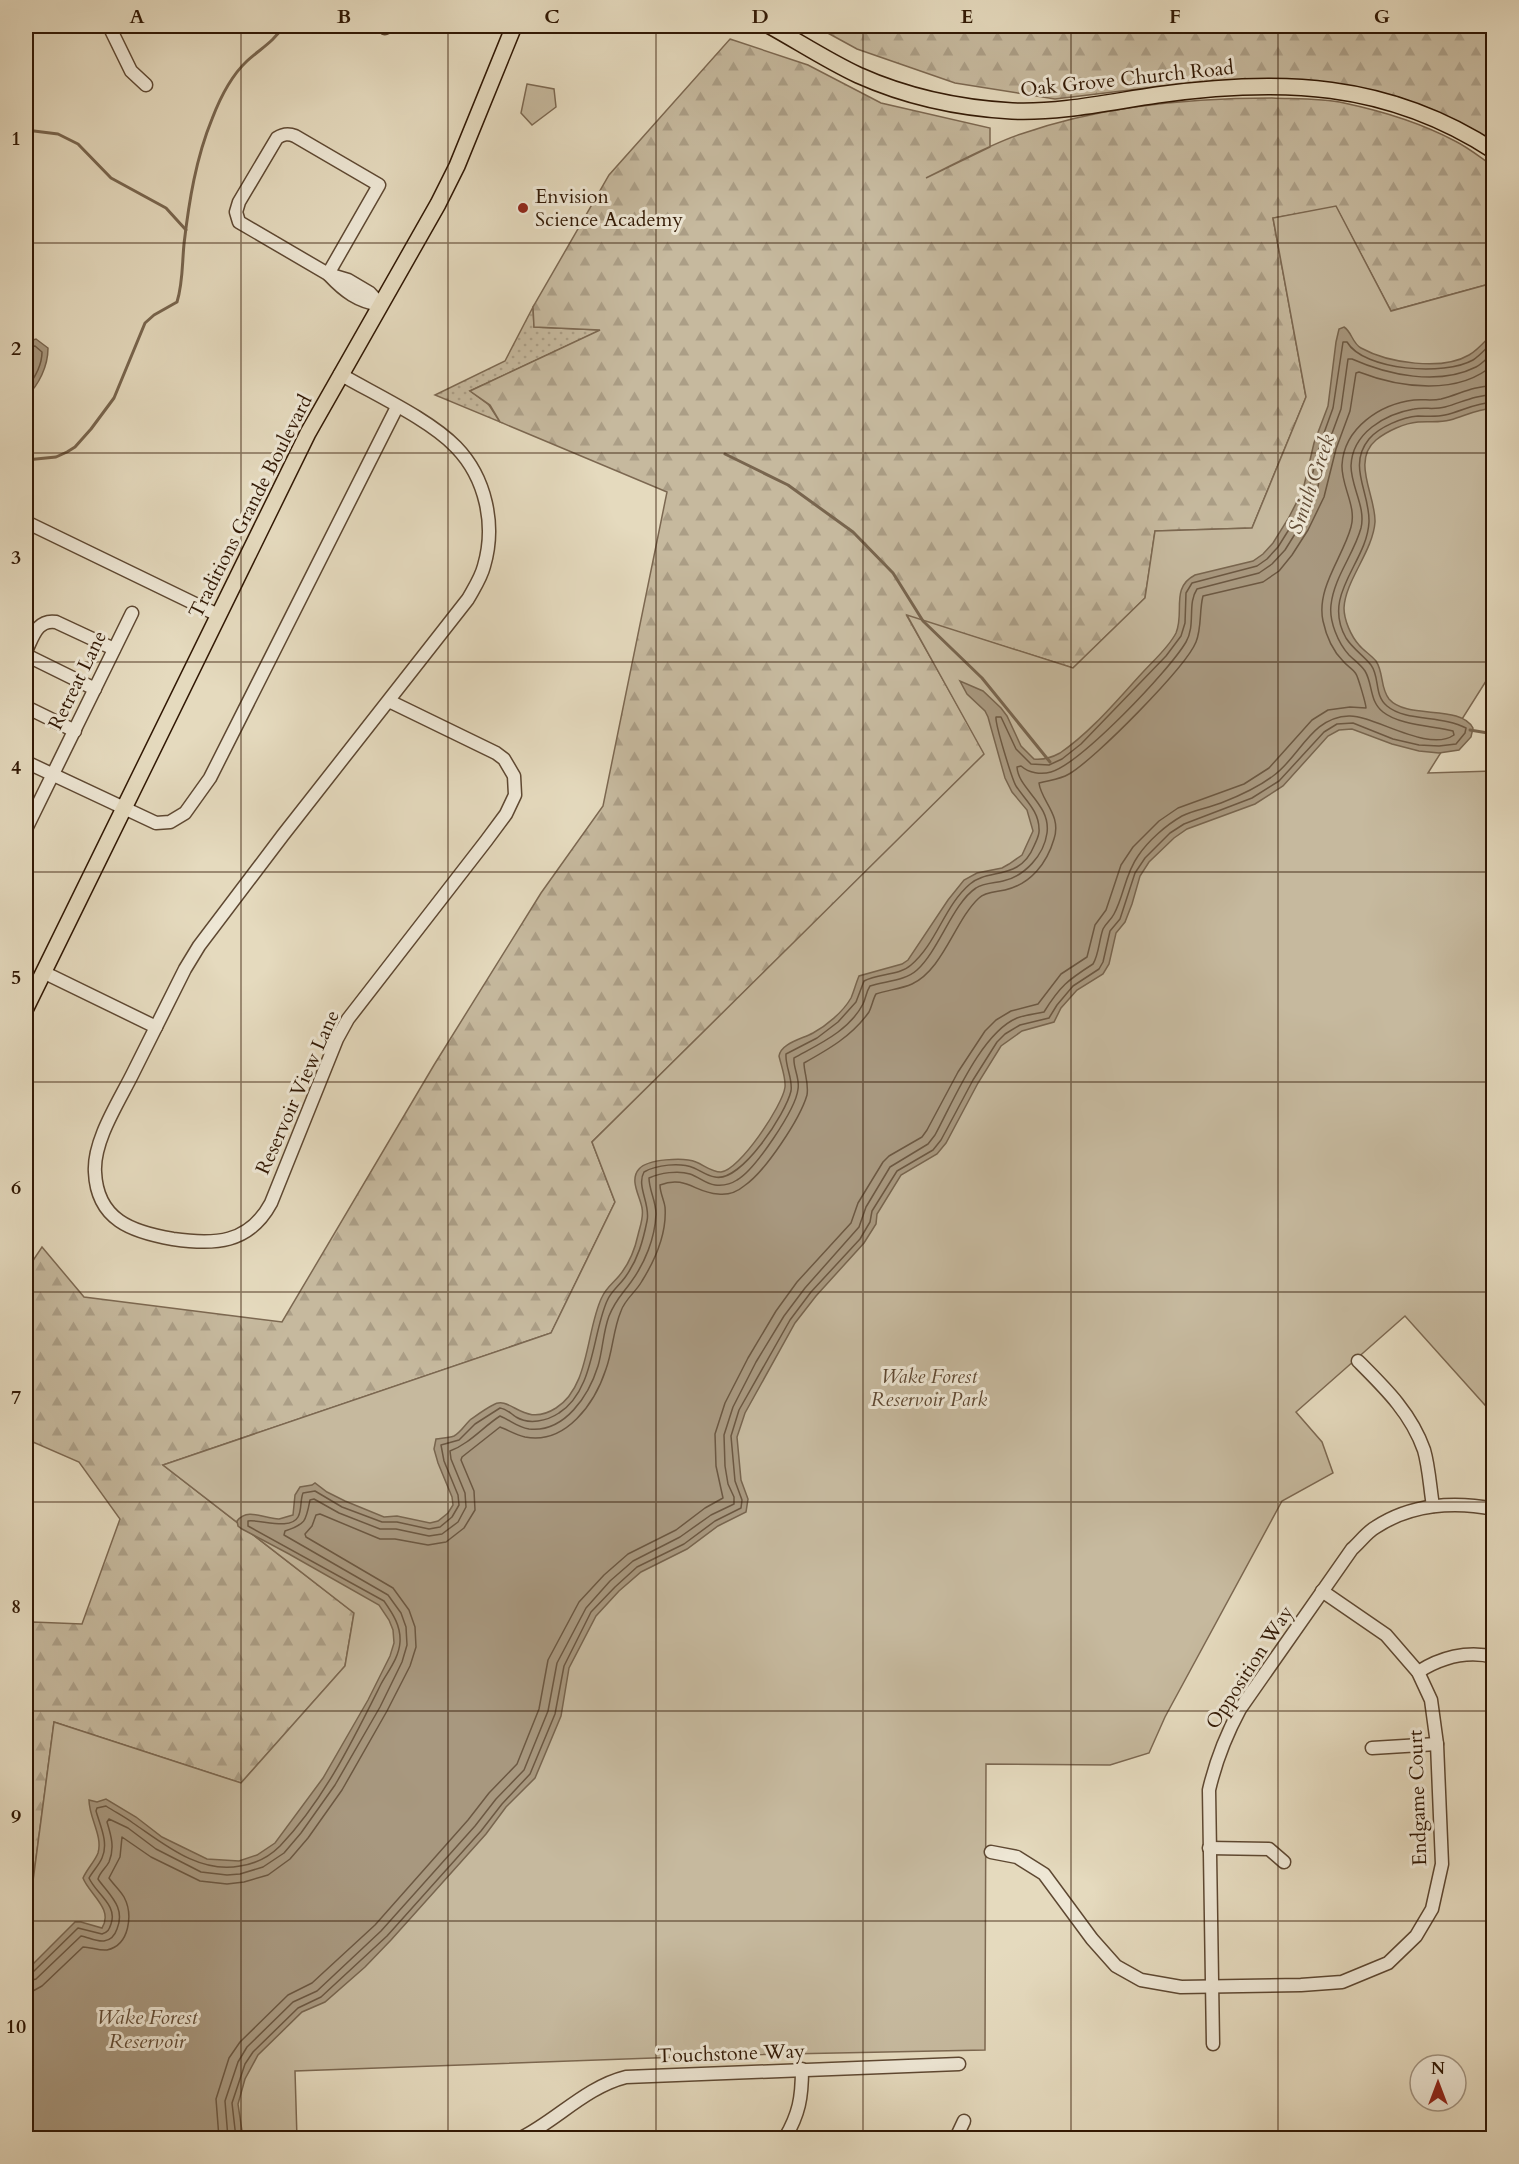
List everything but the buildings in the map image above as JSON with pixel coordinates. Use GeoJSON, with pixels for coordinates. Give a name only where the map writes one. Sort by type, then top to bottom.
{"type":"FeatureCollection","features":[{"type":"Feature","properties":{"kind":"main road","name":"Traditions Grande Boulevard"},"geometry":{"type":"LineString","coordinates":[[26,1008],[308,433],[458,166],[514,26]]}},
{"type":"Feature","properties":{"kind":"main road","name":"Oak Grove Church Road"},"geometry":{"type":"LineString","coordinates":[[770,26],[832,61],[878,83],[919,98],[968,107],[1035,111],[1225,87],[1311,87],[1370,96],[1401,105],[1460,131],[1494,151]]}},
{"type":"Feature","properties":{"kind":"street"},"geometry":{"type":"LineString","coordinates":[[109,26],[131,71],[146,85]]}},
{"type":"Feature","properties":{"kind":"street"},"geometry":{"type":"LineString","coordinates":[[328,274],[379,185],[296,136],[281,135],[277,138],[236,207],[239,222],[328,274],[348,280],[370,293],[381,305]]}},
{"type":"Feature","properties":{"kind":"street","name":"Reservoir View Lane"},"geometry":{"type":"LineString","coordinates":[[340,374],[397,407],[457,447],[484,494],[489,528],[486,558],[478,582],[468,599],[283,835],[193,955],[97,1151],[95,1170],[99,1191],[111,1213],[128,1228],[139,1233],[200,1242],[222,1241],[243,1233],[266,1212],[337,1040],[356,1006],[513,804],[516,786],[514,776],[504,759],[483,745],[389,701]]}},
{"type":"Feature","properties":{"kind":"street"},"geometry":{"type":"LineString","coordinates":[[26,762],[156,823],[170,822],[185,813],[210,778],[397,407]]}},
{"type":"Feature","properties":{"kind":"street"},"geometry":{"type":"LineString","coordinates":[[26,522],[218,615]]}},
{"type":"Feature","properties":{"kind":"street","name":"Retreat Lane"},"geometry":{"type":"LineString","coordinates":[[26,829],[28,816],[52,776],[132,613]]}},
{"type":"Feature","properties":{"kind":"street"},"geometry":{"type":"LineString","coordinates":[[95,689],[26,653],[37,629],[42,623],[56,622],[114,649]]}},
{"type":"Feature","properties":{"kind":"street"},"geometry":{"type":"LineString","coordinates":[[26,707],[75,731]]}},
{"type":"Feature","properties":{"kind":"street"},"geometry":{"type":"LineString","coordinates":[[43,972],[156,1027]]}},
{"type":"Feature","properties":{"kind":"street"},"geometry":{"type":"LineString","coordinates":[[1358,1361],[1393,1396],[1411,1422],[1424,1451],[1433,1506]]}},
{"type":"Feature","properties":{"kind":"street","name":"Opposition Way"},"geometry":{"type":"LineString","coordinates":[[1213,2044],[1209,1790],[1225,1737],[1240,1709],[1352,1549],[1376,1527],[1407,1512],[1433,1506],[1468,1504],[1494,1509]]}},
{"type":"Feature","properties":{"kind":"street","name":"Endgame Court"},"geometry":{"type":"LineString","coordinates":[[991,1852],[1017,1857],[1044,1874],[1092,1939],[1116,1966],[1141,1980],[1158,1985],[1212,1988],[1342,1982],[1388,1962],[1416,1936],[1432,1909],[1442,1864],[1437,1744],[1431,1700],[1418,1672],[1386,1635],[1322,1591]]}},
{"type":"Feature","properties":{"kind":"street"},"geometry":{"type":"LineString","coordinates":[[1418,1672],[1438,1660],[1460,1656],[1494,1657]]}},
{"type":"Feature","properties":{"kind":"street"},"geometry":{"type":"LineString","coordinates":[[1372,1748],[1437,1744]]}},
{"type":"Feature","properties":{"kind":"street"},"geometry":{"type":"LineString","coordinates":[[1209,1848],[1269,1849],[1284,1862]]}},
{"type":"Feature","properties":{"kind":"street","name":"Touchstone Way"},"geometry":{"type":"LineString","coordinates":[[521,2139],[600,2086],[616,2079],[638,2076],[959,2064]]}},
{"type":"Feature","properties":{"kind":"street"},"geometry":{"type":"LineString","coordinates":[[785,2139],[798,2113],[802,2094],[802,2069]]}},
{"type":"Feature","properties":{"kind":"street"},"geometry":{"type":"LineString","coordinates":[[956,2139],[964,2121]]}},
{"type":"Feature","properties":{"kind":"green space"},"geometry":{"type":"Polygon","coordinates":[[[815,26],[1493,26],[1493,146],[1443,116],[1264,80],[1180,84],[1055,99],[955,83],[857,49],[815,26]]]}},
{"type":"Feature","properties":{"kind":"green space"},"geometry":{"type":"Polygon","coordinates":[[[730,39],[808,65],[881,103],[990,128],[990,146],[1021,134],[1081,117],[1177,102],[1241,98],[1326,100],[1401,118],[1455,141],[1493,166],[1493,283],[1391,311],[1336,207],[1273,218],[1306,397],[1252,528],[1155,531],[1145,598],[1073,668],[907,616],[985,754],[592,1142],[615,1202],[551,1333],[163,1465],[354,1613],[345,1666],[241,1783],[54,1722],[33,1881],[26,1891],[26,1630],[33,1622],[82,1624],[120,1519],[79,1462],[26,1439],[26,1271],[42,1247],[84,1297],[282,1322],[434,1065],[541,893],[603,806],[667,492],[500,422],[490,405],[470,391],[600,330],[534,327],[533,307],[609,175],[730,39]]]}},
{"type":"Feature","properties":{"kind":"green space"},"geometry":{"type":"Polygon","coordinates":[[[527,84],[554,89],[556,107],[532,125],[521,113],[527,84]]]}},
{"type":"Feature","properties":{"kind":"green space","name":"Wake Forest Reservoir Park"},"geometry":{"type":"Polygon","coordinates":[[[1336,206],[1391,311],[1493,283],[1493,670],[1428,773],[1493,771],[1493,1414],[1405,1316],[1296,1412],[1322,1442],[1333,1473],[1282,1501],[1165,1717],[1149,1753],[1110,1765],[986,1764],[985,2050],[736,2055],[295,2071],[297,2138],[26,2138],[26,1891],[33,1881],[54,1722],[241,1783],[345,1666],[354,1613],[163,1465],[551,1333],[615,1202],[592,1142],[984,754],[907,615],[1073,668],[1145,598],[1155,531],[1252,528],[1306,397],[1273,218],[1336,206]]]}},
{"type":"Feature","properties":{"kind":"green space"},"geometry":{"type":"Polygon","coordinates":[[[533,307],[534,327],[601,330],[470,391],[489,405],[500,422],[435,395],[505,361],[533,307]]]}},
{"type":"Feature","properties":{"kind":"water","name":"Wake Forest Reservoir"},"geometry":{"type":"Polygon","coordinates":[[[1344,327],[1358,346],[1372,353],[1400,361],[1430,364],[1458,360],[1469,355],[1493,333],[1493,408],[1446,421],[1418,422],[1402,426],[1380,437],[1369,448],[1365,458],[1365,468],[1375,522],[1369,544],[1349,587],[1344,608],[1353,637],[1376,661],[1384,690],[1389,699],[1408,709],[1457,716],[1473,728],[1471,737],[1459,750],[1439,753],[1392,744],[1352,729],[1339,730],[1328,736],[1283,786],[1255,804],[1187,829],[1149,862],[1140,876],[1125,922],[1116,933],[1109,964],[1103,974],[1077,990],[1061,1008],[1054,1022],[1022,1031],[1001,1046],[946,1143],[937,1154],[901,1175],[877,1214],[876,1224],[864,1243],[795,1323],[745,1413],[737,1437],[741,1480],[748,1499],[746,1512],[718,1526],[687,1549],[641,1572],[596,1616],[569,1668],[561,1716],[535,1778],[506,1807],[486,1834],[365,1967],[325,2002],[302,2012],[258,2055],[245,2079],[238,2104],[243,2138],[26,2138],[26,1971],[75,1922],[102,1928],[105,1921],[103,1908],[83,1878],[97,1856],[99,1847],[89,1800],[97,1802],[106,1799],[136,1817],[162,1837],[207,1859],[239,1861],[257,1855],[275,1843],[323,1778],[368,1700],[390,1656],[394,1643],[393,1630],[379,1605],[242,1529],[238,1526],[237,1521],[251,1514],[273,1519],[293,1515],[295,1495],[300,1487],[315,1483],[345,1501],[384,1517],[397,1516],[430,1523],[438,1521],[448,1513],[453,1505],[434,1449],[436,1439],[454,1436],[470,1420],[500,1403],[535,1415],[556,1408],[567,1399],[581,1372],[602,1297],[626,1266],[635,1246],[642,1222],[642,1208],[635,1183],[639,1169],[657,1161],[675,1159],[690,1160],[717,1172],[729,1169],[749,1149],[777,1108],[785,1087],[779,1056],[784,1048],[829,1023],[848,1003],[859,976],[902,964],[908,960],[964,880],[977,873],[1002,868],[1022,855],[1033,831],[1027,810],[1012,792],[1005,778],[985,711],[967,694],[960,681],[983,691],[1001,708],[1021,746],[1034,759],[1057,755],[1083,735],[1173,638],[1178,625],[1180,594],[1187,580],[1195,575],[1253,561],[1273,543],[1303,490],[1314,443],[1328,406],[1339,329],[1344,327]]]}},
{"type":"Feature","properties":{"kind":"water"},"geometry":{"type":"Polygon","coordinates":[[[36,339],[48,348],[48,355],[42,375],[26,397],[26,342],[36,339]]]}},
{"type":"Feature","properties":{"kind":"waterway"},"geometry":{"type":"LineString","coordinates":[[26,460],[56,457],[75,447],[114,398],[145,323],[177,302],[197,164],[212,119],[222,95],[236,73],[272,41],[283,26]]}},
{"type":"Feature","properties":{"kind":"waterway"},"geometry":{"type":"LineString","coordinates":[[26,130],[58,134],[78,144],[111,178],[166,208],[186,230]]}},
{"type":"Feature","properties":{"kind":"waterway"},"geometry":{"type":"LineString","coordinates":[[725,454],[788,485],[853,532],[893,573],[923,621],[982,678],[1050,762]]}},
{"type":"Feature","properties":{"kind":"waterway","name":"Smith Creek"},"geometry":{"type":"LineString","coordinates":[[1470,730],[1494,734]]}},
{"type":"Feature","properties":{"kind":"place","name":"Envision Science Academy"},"geometry":{"type":"Point","coordinates":[523,208]}}]}
